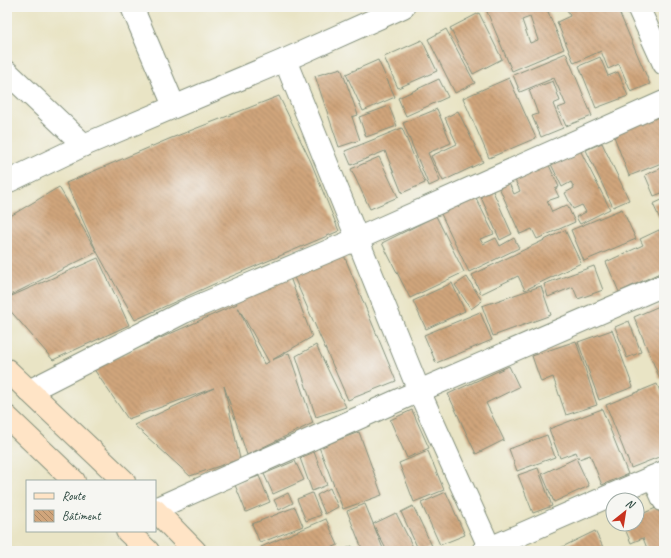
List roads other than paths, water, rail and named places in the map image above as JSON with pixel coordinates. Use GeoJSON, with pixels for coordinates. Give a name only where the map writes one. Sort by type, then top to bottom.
{"type":"FeatureCollection","features":[{"type":"Feature","properties":{"kind":"main road"},"geometry":{"type":"LineString","coordinates":[[7,370],[123,480]]}},
{"type":"Feature","properties":{"kind":"main road"},"geometry":{"type":"LineString","coordinates":[[7,417],[73,480]]}},
{"type":"Feature","properties":{"kind":"main road"},"geometry":{"type":"LineString","coordinates":[[156,511],[196,551]]}},
{"type":"Feature","properties":{"kind":"main road"},"geometry":{"type":"LineString","coordinates":[[128,532],[148,551]]}},
{"type":"Feature","properties":{"kind":"street"},"geometry":{"type":"LineString","coordinates":[[132,7],[174,106]]}},
{"type":"Feature","properties":{"kind":"street"},"geometry":{"type":"LineString","coordinates":[[7,182],[84,145],[285,60],[403,7]]}},
{"type":"Feature","properties":{"kind":"street"},"geometry":{"type":"LineString","coordinates":[[638,7],[664,64]]}},
{"type":"Feature","properties":{"kind":"street"},"geometry":{"type":"LineString","coordinates":[[285,60],[419,392],[488,550],[658,474],[664,501]]}},
{"type":"Feature","properties":{"kind":"street"},"geometry":{"type":"LineString","coordinates":[[7,72],[84,145]]}},
{"type":"Feature","properties":{"kind":"street"},"geometry":{"type":"LineString","coordinates":[[28,391],[184,312],[357,239],[664,102]]}},
{"type":"Feature","properties":{"kind":"street"},"geometry":{"type":"LineString","coordinates":[[156,510],[664,285]]}}]}
